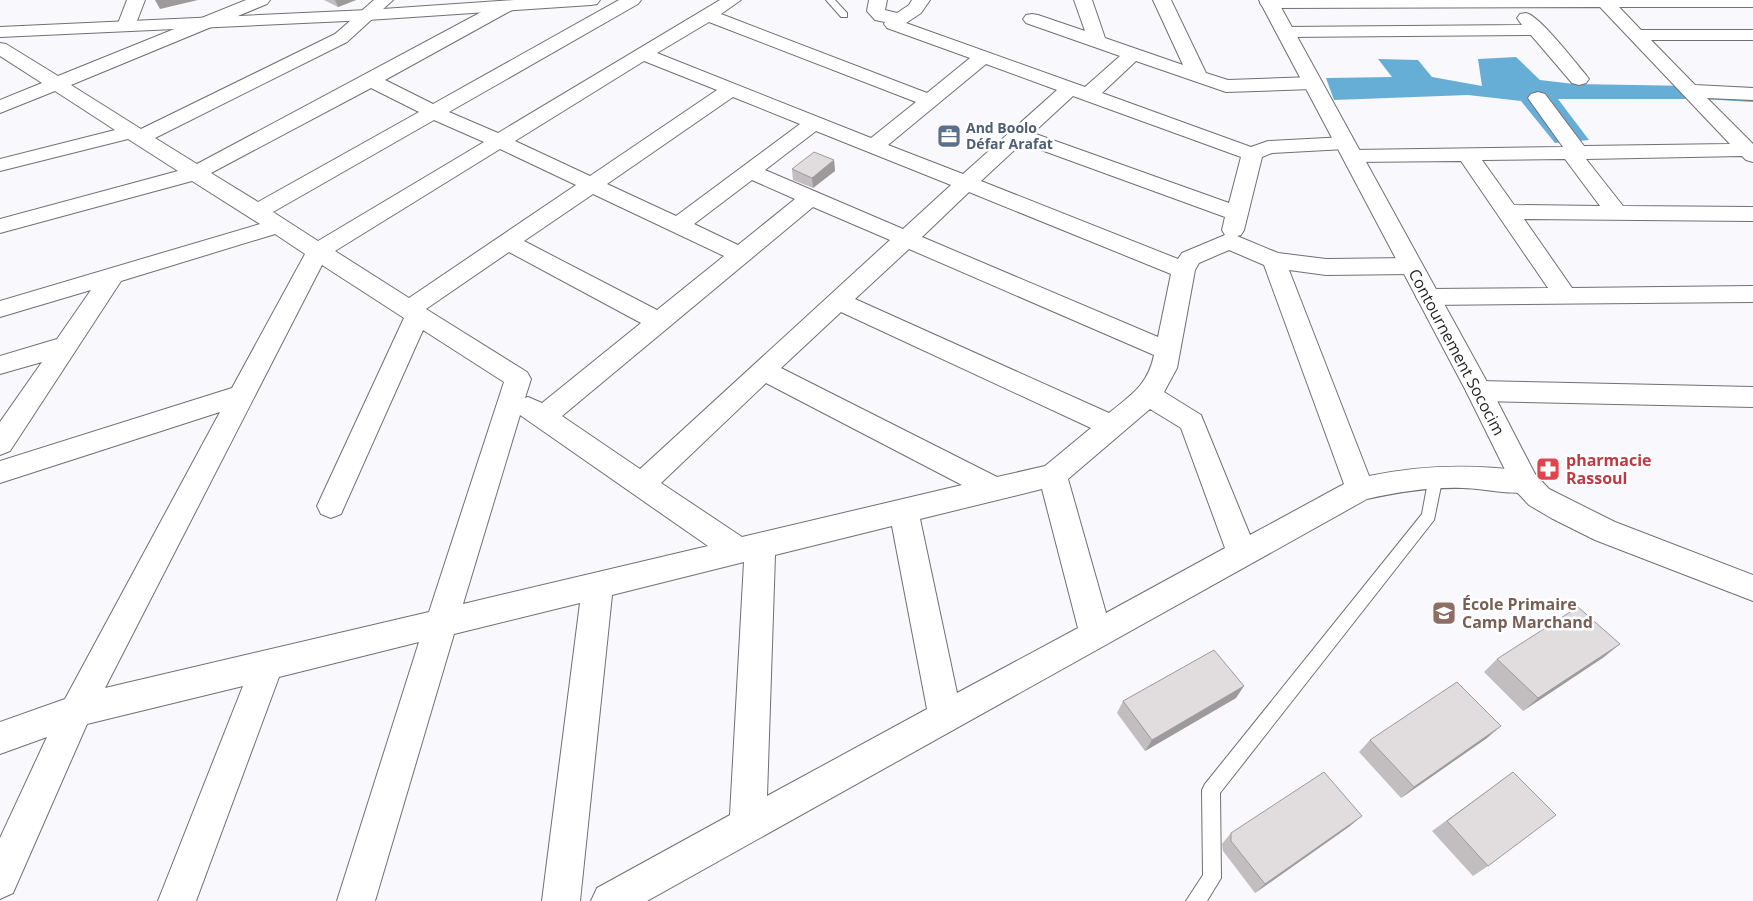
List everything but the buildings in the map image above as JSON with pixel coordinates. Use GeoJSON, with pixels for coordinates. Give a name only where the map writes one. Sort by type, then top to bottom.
{"type":"FeatureCollection","features":[{"type":"Feature","properties":{"kind":"street"},"geometry":{"type":"LineString","coordinates":[[126,26],[136,0]]}},
{"type":"Feature","properties":{"kind":"street"},"geometry":{"type":"LineString","coordinates":[[0,106],[261,0]]}},
{"type":"Feature","properties":{"kind":"street"},"geometry":{"type":"LineString","coordinates":[[0,165],[136,135],[340,38],[384,0]]}},
{"type":"Feature","properties":{"kind":"street"},"geometry":{"type":"LineString","coordinates":[[461,9],[478,0]]}},
{"type":"Feature","properties":{"kind":"street"},"geometry":{"type":"LineString","coordinates":[[0,32],[368,15],[591,0]]}},
{"type":"Feature","properties":{"kind":"street"},"geometry":{"type":"LineString","coordinates":[[257,212],[632,0]]}},
{"type":"Feature","properties":{"kind":"street"},"geometry":{"type":"LineString","coordinates":[[0,880],[76,711],[318,251],[732,0]]}},
{"type":"Feature","properties":{"kind":"street"},"geometry":{"type":"LineString","coordinates":[[878,0],[876,11],[881,16],[899,19]]}},
{"type":"Feature","properties":{"kind":"street"},"geometry":{"type":"LineString","coordinates":[[921,0],[915,9],[893,24],[1252,154],[1268,147],[1467,154],[1750,153]]}},
{"type":"Feature","properties":{"kind":"street"},"geometry":{"type":"LineString","coordinates":[[1083,0],[1097,40]]}},
{"type":"Feature","properties":{"kind":"street"},"geometry":{"type":"LineString","coordinates":[[1162,0],[1198,76]]}},
{"type":"Feature","properties":{"kind":"street"},"geometry":{"type":"LineString","coordinates":[[1268,2],[1753,2]]}},
{"type":"Feature","properties":{"kind":"street","name":"Contournement Sococim"},"geometry":{"type":"LineString","coordinates":[[1268,2],[1479,391],[1525,482],[1538,497],[1605,531],[1753,588]]}},
{"type":"Feature","properties":{"kind":"street"},"geometry":{"type":"LineString","coordinates":[[1511,2],[1538,30],[1578,79]]}},
{"type":"Feature","properties":{"kind":"street"},"geometry":{"type":"LineString","coordinates":[[1604,2],[1750,153]]}},
{"type":"Feature","properties":{"kind":"street"},"geometry":{"type":"LineString","coordinates":[[1410,3],[1430,31]]}},
{"type":"Feature","properties":{"kind":"street"},"geometry":{"type":"LineString","coordinates":[[0,226],[196,173],[506,6]]}},
{"type":"Feature","properties":{"kind":"street"},"geometry":{"type":"LineString","coordinates":[[708,15],[929,100]]}},
{"type":"Feature","properties":{"kind":"street"},"geometry":{"type":"LineString","coordinates":[[1032,19],[1226,86],[1312,83]]}},
{"type":"Feature","properties":{"kind":"street"},"geometry":{"type":"LineString","coordinates":[[1285,32],[1538,30]]}},
{"type":"Feature","properties":{"kind":"street"},"geometry":{"type":"LineString","coordinates":[[1636,35],[1753,36]]}},
{"type":"Feature","properties":{"kind":"street"},"geometry":{"type":"LineString","coordinates":[[0,48],[518,379],[356,901]]}},
{"type":"Feature","properties":{"kind":"street"},"geometry":{"type":"LineString","coordinates":[[642,484],[763,370],[1019,136],[1134,53]]}},
{"type":"Feature","properties":{"kind":"street"},"geometry":{"type":"LineString","coordinates":[[643,54],[1183,270]]}},
{"type":"Feature","properties":{"kind":"street"},"geometry":{"type":"LineString","coordinates":[[874,146],[983,57]]}},
{"type":"Feature","properties":{"kind":"street"},"geometry":{"type":"LineString","coordinates":[[371,80],[433,112],[741,255]]}},
{"type":"Feature","properties":{"kind":"street"},"geometry":{"type":"LineString","coordinates":[[331,506],[413,312],[508,242],[732,89]]}},
{"type":"Feature","properties":{"kind":"street"},"geometry":{"type":"LineString","coordinates":[[1691,91],[1753,94]]}},
{"type":"Feature","properties":{"kind":"street"},"geometry":{"type":"LineString","coordinates":[[1538,98],[1617,213]]}},
{"type":"Feature","properties":{"kind":"street"},"geometry":{"type":"LineString","coordinates":[[678,225],[815,122]]}},
{"type":"Feature","properties":{"kind":"street"},"geometry":{"type":"LineString","coordinates":[[1019,136],[1238,214]]}},
{"type":"Feature","properties":{"kind":"street"},"geometry":{"type":"LineString","coordinates":[[1229,241],[1238,214],[1252,154]]}},
{"type":"Feature","properties":{"kind":"street"},"geometry":{"type":"LineString","coordinates":[[1467,154],[1566,296]]}},
{"type":"Feature","properties":{"kind":"street"},"geometry":{"type":"LineString","coordinates":[[749,172],[1167,352]]}},
{"type":"Feature","properties":{"kind":"street"},"geometry":{"type":"LineString","coordinates":[[543,417],[810,198]]}},
{"type":"Feature","properties":{"kind":"street"},"geometry":{"type":"LineString","coordinates":[[1506,212],[1753,214]]}},
{"type":"Feature","properties":{"kind":"street"},"geometry":{"type":"LineString","coordinates":[[0,310],[279,226]]}},
{"type":"Feature","properties":{"kind":"street"},"geometry":{"type":"LineString","coordinates":[[0,738],[76,711],[1053,475],[1149,395],[1164,368],[1183,270],[1190,258],[1229,241],[1274,260],[1326,267],[1412,266]]}},
{"type":"Feature","properties":{"kind":"street"},"geometry":{"type":"LineString","coordinates":[[508,242],[658,322]]}},
{"type":"Feature","properties":{"kind":"street"},"geometry":{"type":"LineString","coordinates":[[1274,260],[1360,489]]}},
{"type":"Feature","properties":{"kind":"street"},"geometry":{"type":"LineString","coordinates":[[0,444],[112,276]]}},
{"type":"Feature","properties":{"kind":"street"},"geometry":{"type":"LineString","coordinates":[[1428,297],[1753,294]]}},
{"type":"Feature","properties":{"kind":"street"},"geometry":{"type":"LineString","coordinates":[[838,301],[1112,426]]}},
{"type":"Feature","properties":{"kind":"street"},"geometry":{"type":"LineString","coordinates":[[0,365],[67,345]]}},
{"type":"Feature","properties":{"kind":"street"},"geometry":{"type":"LineString","coordinates":[[763,370],[994,489]]}},
{"type":"Feature","properties":{"kind":"street"},"geometry":{"type":"LineString","coordinates":[[1479,391],[1753,397]]}},
{"type":"Feature","properties":{"kind":"street"},"geometry":{"type":"LineString","coordinates":[[0,472],[242,395]]}},
{"type":"Feature","properties":{"kind":"street"},"geometry":{"type":"LineString","coordinates":[[1149,395],[1192,422],[1242,554]]}},
{"type":"Feature","properties":{"kind":"street"},"geometry":{"type":"LineString","coordinates":[[513,396],[642,484],[749,548]]}},
{"type":"Feature","properties":{"kind":"street"},"geometry":{"type":"LineString","coordinates":[[1053,475],[1096,634]]}},
{"type":"Feature","properties":{"kind":"street"},"geometry":{"type":"LineString","coordinates":[[610,901],[1360,489],[1436,476],[1488,477],[1525,482]]}},
{"type":"Feature","properties":{"kind":"street"},"geometry":{"type":"LineString","coordinates":[[904,511],[945,717]]}},
{"type":"Feature","properties":{"kind":"street"},"geometry":{"type":"LineString","coordinates":[[748,825],[749,548]]}},
{"type":"Feature","properties":{"kind":"street"},"geometry":{"type":"LineString","coordinates":[[561,901],[598,585]]}},
{"type":"Feature","properties":{"kind":"street"},"geometry":{"type":"LineString","coordinates":[[177,901],[267,664]]}},
{"type":"Feature","properties":{"kind":"lane"},"geometry":{"type":"LineString","coordinates":[[830,0],[844,15]]}},
{"type":"Feature","properties":{"kind":"lane"},"geometry":{"type":"LineString","coordinates":[[1196,901],[1212,878],[1211,790],[1429,516],[1436,476]]}},
{"type":"Feature","properties":{"kind":"water"},"geometry":{"type":"Polygon","coordinates":[[[1516,57],[1540,80],[1574,84],[1753,87],[1753,102],[1702,99],[1558,99],[1589,140],[1555,143],[1521,101],[1468,95],[1334,100],[1326,78],[1392,77],[1378,59],[1418,60],[1432,77],[1482,86],[1478,59],[1516,57]]]}},
{"type":"Feature","properties":{"kind":"place","name":"And Boolo Défar Arafat"},"geometry":{"type":"Point","coordinates":[949,136]}},
{"type":"Feature","properties":{"kind":"place","name":"pharmacie Rassoul"},"geometry":{"type":"Point","coordinates":[1548,469]}},
{"type":"Feature","properties":{"kind":"place","name":"École Primaire Camp Marchand"},"geometry":{"type":"Point","coordinates":[1444,613]}}]}
